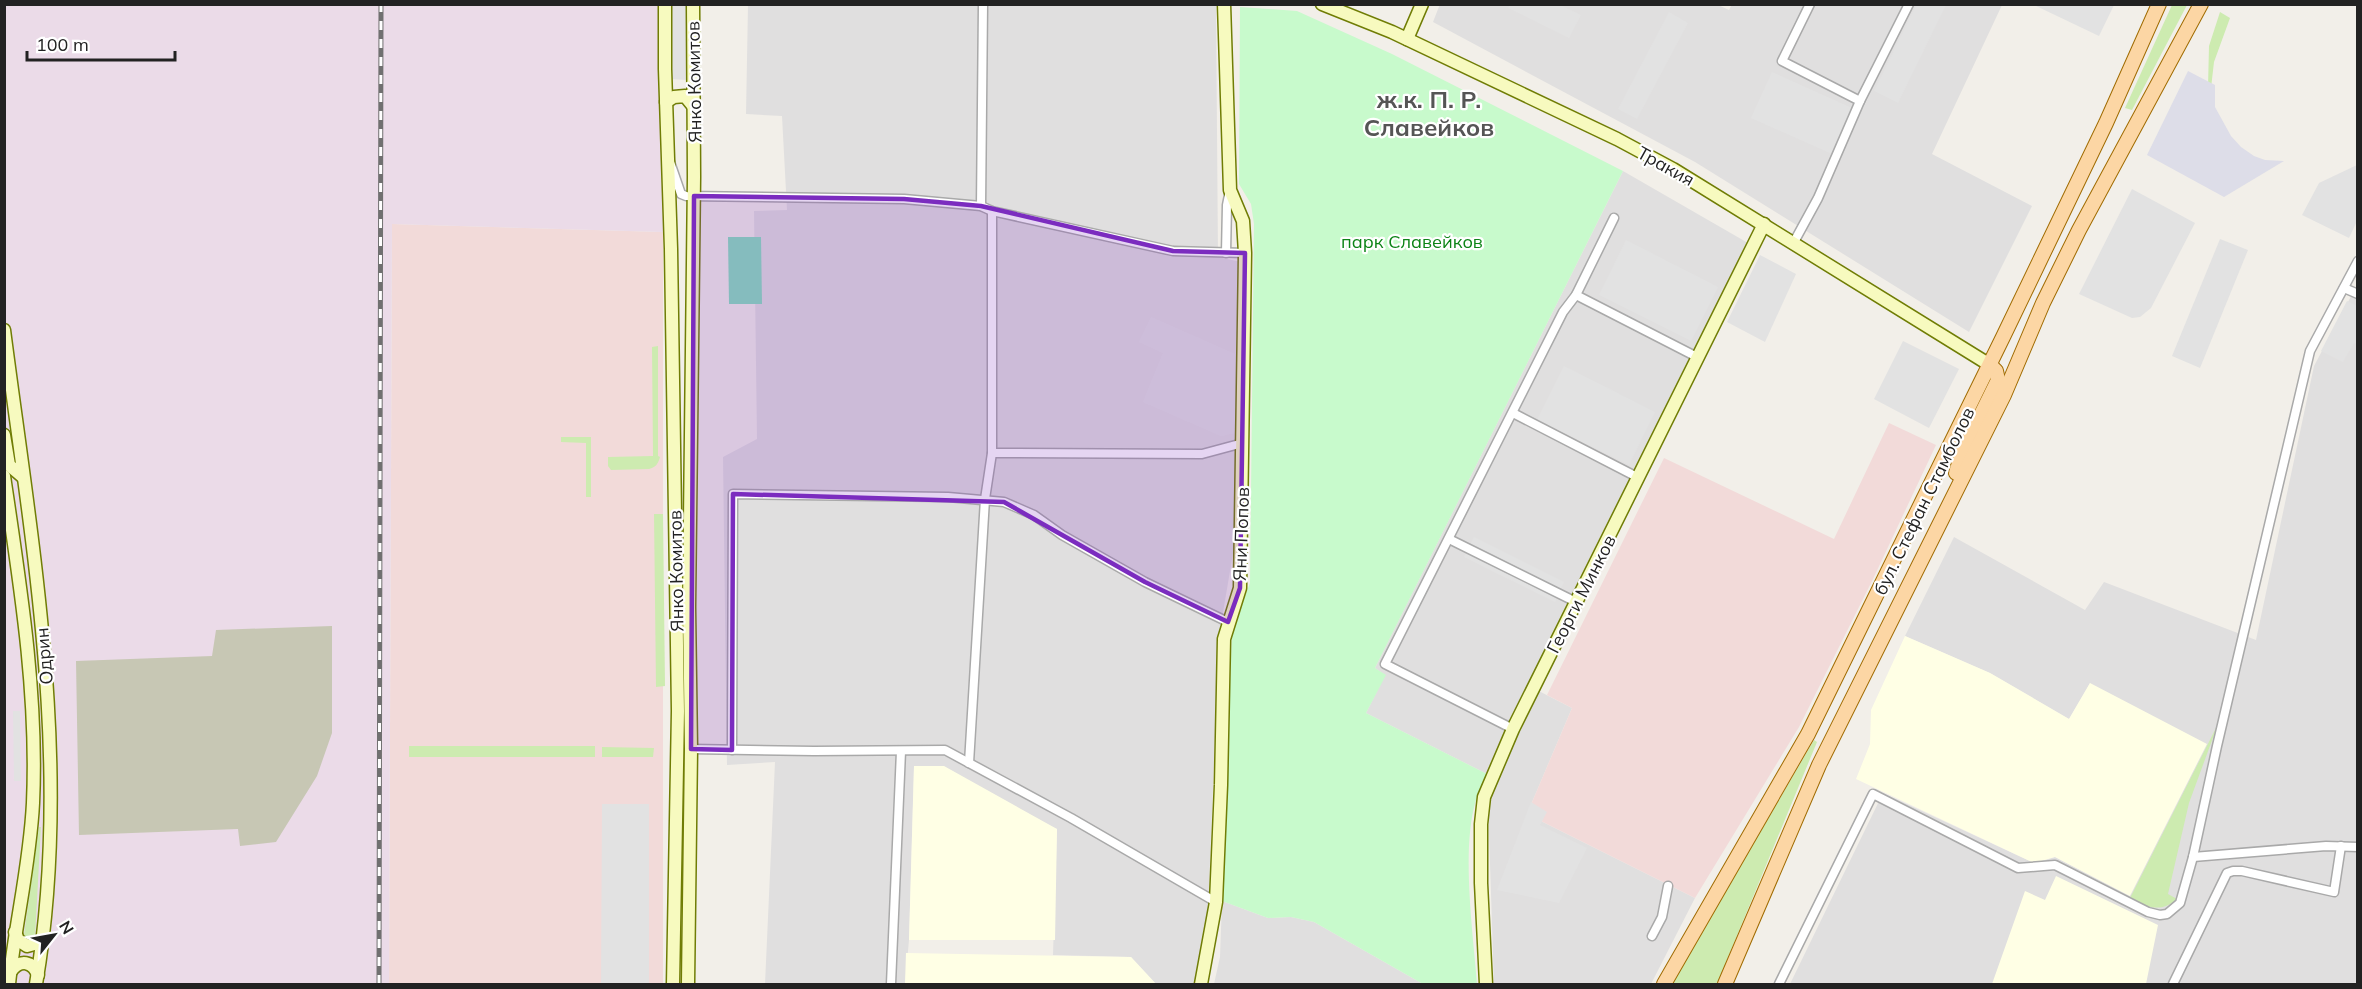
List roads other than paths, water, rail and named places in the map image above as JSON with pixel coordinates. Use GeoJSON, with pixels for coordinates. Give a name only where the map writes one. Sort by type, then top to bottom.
{"type":"FeatureCollection","features":[{"type":"Feature","properties":{"kind":"main road","name":"Янко Комитов"},"geometry":{"type":"LineString","coordinates":[[665,4],[678,711],[673,984]]}},
{"type":"Feature","properties":{"kind":"main road","name":"Янко Комитов"},"geometry":{"type":"LineString","coordinates":[[688,984],[692,749],[689,608],[694,196],[693,4]]}},
{"type":"Feature","properties":{"kind":"main road","name":"Яни Попов"},"geometry":{"type":"LineString","coordinates":[[1201,984],[1216,902],[1224,639],[1240,588],[1245,253],[1242,221],[1230,190],[1224,4]]}},
{"type":"Feature","properties":{"kind":"main road","name":"Тракия"},"geometry":{"type":"LineString","coordinates":[[1322,4],[1407,39],[1673,168],[1990,365]]}},
{"type":"Feature","properties":{"kind":"main road"},"geometry":{"type":"LineString","coordinates":[[1407,39],[1422,4]]}},
{"type":"Feature","properties":{"kind":"main road","name":"бул. Стефан Стамболов"},"geometry":{"type":"LineString","coordinates":[[1664,984],[1808,734],[1990,365],[2106,123],[2159,4]]}},
{"type":"Feature","properties":{"kind":"main road","name":"бул. Стефан Стамболов"},"geometry":{"type":"LineString","coordinates":[[1725,984],[1819,765],[2004,395],[2043,303],[2084,221],[2200,4]]}},
{"type":"Feature","properties":{"kind":"main road"},"geometry":{"type":"LineString","coordinates":[[666,102],[674,97],[685,96],[694,107]]}},
{"type":"Feature","properties":{"kind":"main road","name":"Георги Минков"},"geometry":{"type":"LineString","coordinates":[[1485,984],[1481,871],[1481,824],[1484,797],[1513,729],[1575,602],[1764,224]]}},
{"type":"Feature","properties":{"kind":"main road","name":"Одрин"},"geometry":{"type":"LineString","coordinates":[[4,330],[43,633],[50,738],[48,888],[37,980]]}},
{"type":"Feature","properties":{"kind":"main road"},"geometry":{"type":"LineString","coordinates":[[1947,506],[1962,453],[1998,380],[1996,371],[1990,365]]}},
{"type":"Feature","properties":{"kind":"main road"},"geometry":{"type":"LineString","coordinates":[[4,435],[9,465],[23,477]]}},
{"type":"Feature","properties":{"kind":"main road","name":"Одрин"},"geometry":{"type":"LineString","coordinates":[[4,476],[24,620],[33,733],[31,832],[9,984]]}},
{"type":"Feature","properties":{"kind":"main road"},"geometry":{"type":"LineString","coordinates":[[15,932],[18,940],[27,946],[38,944],[43,938]]}},
{"type":"Feature","properties":{"kind":"main road"},"geometry":{"type":"LineString","coordinates":[[10,970],[20,963],[26,963],[36,969],[37,980]]}},
{"type":"Feature","properties":{"kind":"street"},"geometry":{"type":"LineString","coordinates":[[981,206],[983,4]]}},
{"type":"Feature","properties":{"kind":"street"},"geometry":{"type":"LineString","coordinates":[[1810,4],[1782,61],[1860,100]]}},
{"type":"Feature","properties":{"kind":"street"},"geometry":{"type":"LineString","coordinates":[[1794,242],[1818,198],[1860,100],[1909,4]]}},
{"type":"Feature","properties":{"kind":"street","name":"Янко Комитов"},"geometry":{"type":"LineString","coordinates":[[669,159],[675,170],[681,194],[694,196]]}},
{"type":"Feature","properties":{"kind":"street","name":"Яни Попов"},"geometry":{"type":"LineString","coordinates":[[1226,253],[1227,205],[1230,190]]}},
{"type":"Feature","properties":{"kind":"street"},"geometry":{"type":"LineString","coordinates":[[694,196],[904,199],[981,206],[992,211],[1173,251],[1245,253]]}},
{"type":"Feature","properties":{"kind":"street"},"geometry":{"type":"LineString","coordinates":[[969,763],[985,499],[992,453],[992,211]]}},
{"type":"Feature","properties":{"kind":"street"},"geometry":{"type":"LineString","coordinates":[[1513,729],[1385,664],[1563,312],[1576,295],[1614,218]]}},
{"type":"Feature","properties":{"kind":"street"},"geometry":{"type":"LineString","coordinates":[[1779,984],[1873,794],[2018,868],[2055,865],[2148,912],[2160,915],[2167,915],[2180,903],[2193,857],[2310,351],[2358,261]]}},
{"type":"Feature","properties":{"kind":"street"},"geometry":{"type":"LineString","coordinates":[[2344,288],[2358,294]]}},
{"type":"Feature","properties":{"kind":"street"},"geometry":{"type":"LineString","coordinates":[[1576,295],[1697,357]]}},
{"type":"Feature","properties":{"kind":"street"},"geometry":{"type":"LineString","coordinates":[[1513,413],[1639,478]]}},
{"type":"Feature","properties":{"kind":"street"},"geometry":{"type":"LineString","coordinates":[[992,453],[1202,454],[1243,443]]}},
{"type":"Feature","properties":{"kind":"street"},"geometry":{"type":"LineString","coordinates":[[732,750],[733,494],[985,499],[1004,502],[1034,515],[1062,535],[1145,582],[1228,622]]}},
{"type":"Feature","properties":{"kind":"street"},"geometry":{"type":"LineString","coordinates":[[1449,539],[1575,602]]}},
{"type":"Feature","properties":{"kind":"street"},"geometry":{"type":"LineString","coordinates":[[692,749],[945,750],[1079,823],[1216,902]]}},
{"type":"Feature","properties":{"kind":"street"},"geometry":{"type":"LineString","coordinates":[[891,984],[901,751]]}},
{"type":"Feature","properties":{"kind":"street"},"geometry":{"type":"LineString","coordinates":[[2193,857],[2342,846],[2358,847]]}},
{"type":"Feature","properties":{"kind":"street"},"geometry":{"type":"LineString","coordinates":[[2173,984],[2227,873],[2242,871],[2334,892],[2342,846]]}},
{"type":"Feature","properties":{"kind":"street"},"geometry":{"type":"LineString","coordinates":[[1652,936],[1662,917],[1668,886]]}},
{"type":"Feature","properties":{"kind":"railway"},"geometry":{"type":"LineString","coordinates":[[379,984],[381,4]]}},
{"type":"Feature","properties":{"kind":"district","name":"ж.к. П. Р. Славейков"},"geometry":{"type":"Point","coordinates":[1429,113]}},
{"type":"Feature","properties":{"kind":"park label","name":"парк Славейков"},"geometry":{"type":"Point","coordinates":[1412,241]}}]}
